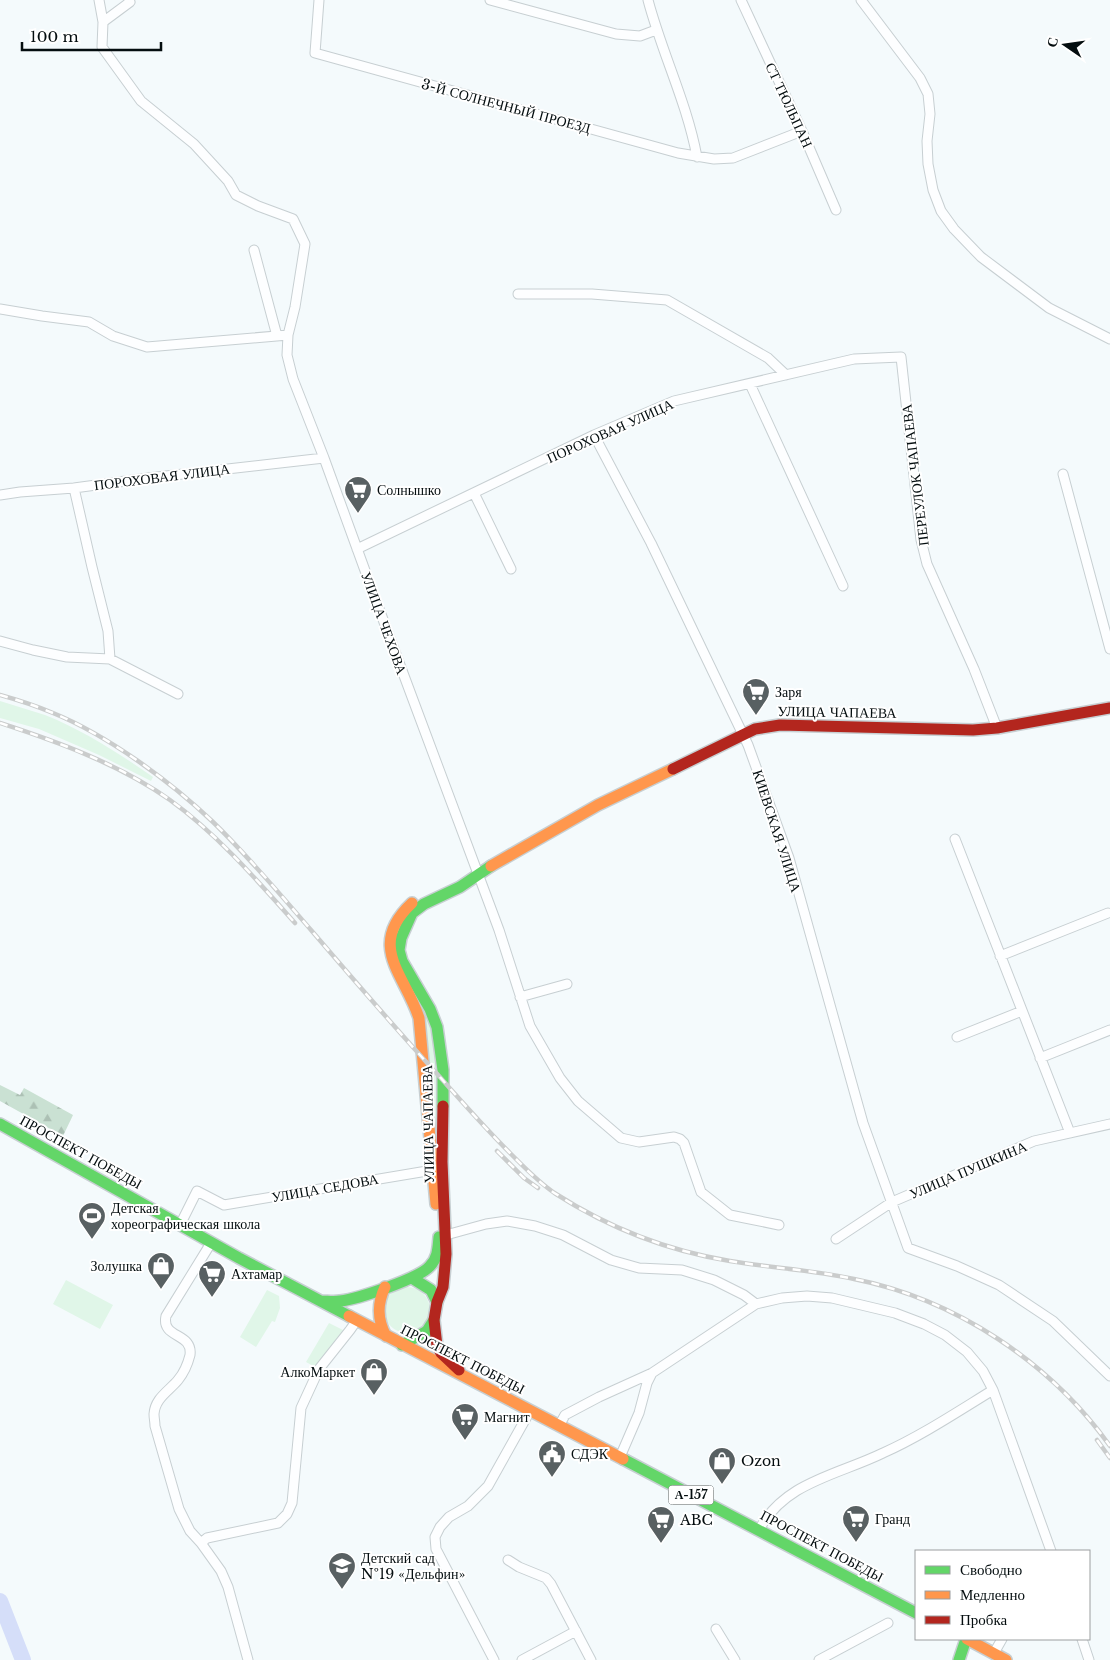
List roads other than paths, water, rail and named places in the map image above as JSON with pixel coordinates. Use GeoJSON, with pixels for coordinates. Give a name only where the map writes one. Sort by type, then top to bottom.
{"type":"FeatureCollection","features":[{"type":"Feature","properties":{"kind":"main road","name":"УЛИЦА ЧАПАЕВА"},"geometry":{"type":"LineString","coordinates":[[465,1378],[456,1365],[441,1353],[437,1346],[434,1320],[436,1302],[443,1287],[446,1254],[442,1162],[444,1070],[437,1027],[430,1009],[402,961],[399,950],[406,924],[412,914],[424,904],[460,887],[478,874],[598,805],[755,729],[780,725],[973,730],[997,728],[1110,708]]}},
{"type":"Feature","properties":{"kind":"main road","name":"УЛИЦА ЧАПАЕВА"},"geometry":{"type":"LineString","coordinates":[[321,1301],[341,1301],[355,1298],[412,1278],[429,1268],[435,1260],[439,1236],[419,1018],[413,1001],[397,973],[391,957],[391,944],[398,918],[406,908],[416,900],[457,880],[478,874]]}},
{"type":"Feature","properties":{"kind":"main road","name":"ПРОСПЕКТ ПОБЕДЫ"},"geometry":{"type":"LineString","coordinates":[[0,1124],[210,1243],[915,1612]]}},
{"type":"Feature","properties":{"kind":"main road"},"geometry":{"type":"LineString","coordinates":[[412,1278],[431,1290],[436,1302]]}},
{"type":"Feature","properties":{"kind":"main road"},"geometry":{"type":"LineString","coordinates":[[385,1287],[378,1305],[378,1320],[386,1336]]}},
{"type":"Feature","properties":{"kind":"main road"},"geometry":{"type":"LineString","coordinates":[[402,1345],[427,1331],[434,1320]]}},
{"type":"Feature","properties":{"kind":"main road"},"geometry":{"type":"LineString","coordinates":[[959,1660],[966,1640]]}},
{"type":"Feature","properties":{"kind":"main road"},"geometry":{"type":"LineString","coordinates":[[967,1640],[992,1657],[1006,1660]]}},
{"type":"Feature","properties":{"kind":"street"},"geometry":{"type":"LineString","coordinates":[[99,0],[103,22],[130,1]]}},
{"type":"Feature","properties":{"kind":"street","name":"3-Й СОЛНЕЧНЫЙ ПРОЕЗД"},"geometry":{"type":"LineString","coordinates":[[319,0],[315,53],[678,153],[714,159],[733,158],[802,131]]}},
{"type":"Feature","properties":{"kind":"street"},"geometry":{"type":"LineString","coordinates":[[490,0],[616,34],[640,36],[656,30]]}},
{"type":"Feature","properties":{"kind":"street"},"geometry":{"type":"LineString","coordinates":[[648,0],[656,30],[680,93],[694,139],[697,157]]}},
{"type":"Feature","properties":{"kind":"street","name":"СТ ТЮЛЬПАН"},"geometry":{"type":"LineString","coordinates":[[742,0],[836,210]]}},
{"type":"Feature","properties":{"kind":"street"},"geometry":{"type":"LineString","coordinates":[[860,0],[920,78],[928,94],[930,114],[927,141],[928,164],[933,190],[941,211],[954,229],[981,257],[1049,308],[1110,339]]}},
{"type":"Feature","properties":{"kind":"street","name":"УЛИЦА ЧЕХОВА"},"geometry":{"type":"LineString","coordinates":[[103,22],[102,46],[141,101],[194,144],[228,180],[236,195],[258,206],[293,219],[305,244],[295,307],[288,335],[288,355],[293,379],[499,930],[530,1026],[560,1078],[578,1101],[621,1138],[639,1142],[674,1137],[680,1139],[684,1143],[701,1192],[730,1215],[779,1225]]}},
{"type":"Feature","properties":{"kind":"street"},"geometry":{"type":"LineString","coordinates":[[254,250],[277,336]]}},
{"type":"Feature","properties":{"kind":"street"},"geometry":{"type":"LineString","coordinates":[[518,294],[592,294],[667,300],[768,358],[786,375]]}},
{"type":"Feature","properties":{"kind":"street"},"geometry":{"type":"LineString","coordinates":[[0,308],[89,322],[113,336],[147,347],[288,335]]}},
{"type":"Feature","properties":{"kind":"street","name":"ПОРОХОВАЯ УЛИЦА"},"geometry":{"type":"LineString","coordinates":[[357,549],[594,435],[674,401],[854,359],[901,357]]}},
{"type":"Feature","properties":{"kind":"street","name":"ПЕРЕУЛОК ЧАПАЕВА"},"geometry":{"type":"LineString","coordinates":[[901,357],[921,540],[927,564],[974,670],[997,728]]}},
{"type":"Feature","properties":{"kind":"street"},"geometry":{"type":"LineString","coordinates":[[750,384],[843,586]]}},
{"type":"Feature","properties":{"kind":"street","name":"КИЕВСКАЯ УЛИЦА"},"geometry":{"type":"LineString","coordinates":[[594,435],[651,543],[744,734],[789,858],[863,1123],[908,1248],[957,1266],[999,1285],[1053,1320],[1110,1376]]}},
{"type":"Feature","properties":{"kind":"street","name":"ПОРОХОВАЯ УЛИЦА"},"geometry":{"type":"LineString","coordinates":[[0,496],[20,492],[74,488],[324,458]]}},
{"type":"Feature","properties":{"kind":"street"},"geometry":{"type":"LineString","coordinates":[[1063,474],[1110,649]]}},
{"type":"Feature","properties":{"kind":"street"},"geometry":{"type":"LineString","coordinates":[[74,488],[108,630],[110,659]]}},
{"type":"Feature","properties":{"kind":"street"},"geometry":{"type":"LineString","coordinates":[[474,493],[510,568]]}},
{"type":"Feature","properties":{"kind":"street"},"geometry":{"type":"LineString","coordinates":[[0,641],[67,657],[110,659],[178,694]]}},
{"type":"Feature","properties":{"kind":"street"},"geometry":{"type":"LineString","coordinates":[[955,839],[1070,1133]]}},
{"type":"Feature","properties":{"kind":"street"},"geometry":{"type":"LineString","coordinates":[[1000,956],[1108,913]]}},
{"type":"Feature","properties":{"kind":"street"},"geometry":{"type":"LineString","coordinates":[[520,997],[567,984]]}},
{"type":"Feature","properties":{"kind":"street"},"geometry":{"type":"LineString","coordinates":[[957,1036],[1022,1011]]}},
{"type":"Feature","properties":{"kind":"street"},"geometry":{"type":"LineString","coordinates":[[1040,1058],[1110,1030]]}},
{"type":"Feature","properties":{"kind":"street","name":"УЛИЦА ПУШКИНА"},"geometry":{"type":"LineString","coordinates":[[836,1239],[892,1202],[1034,1141],[1110,1124]]}},
{"type":"Feature","properties":{"kind":"street","name":"УЛИЦА СЕДОВА"},"geometry":{"type":"LineString","coordinates":[[180,1226],[197,1191],[224,1205],[427,1171]]}},
{"type":"Feature","properties":{"kind":"street"},"geometry":{"type":"LineString","coordinates":[[446,1236],[486,1224],[507,1221],[535,1226],[563,1235],[611,1260],[640,1268],[682,1270],[714,1280],[744,1295],[756,1304]]}},
{"type":"Feature","properties":{"kind":"street"},"geometry":{"type":"LineString","coordinates":[[210,1243],[166,1316],[165,1323],[168,1330],[183,1338],[189,1346],[190,1355],[178,1381],[159,1400],[154,1414],[155,1426],[179,1509],[190,1531],[221,1571],[228,1588],[248,1660]]}},
{"type":"Feature","properties":{"kind":"street"},"geometry":{"type":"LineString","coordinates":[[560,1426],[565,1415],[652,1373],[756,1304],[782,1298],[807,1296],[832,1298],[895,1313],[924,1324],[945,1335],[968,1352],[983,1371],[993,1390],[1051,1550]]}},
{"type":"Feature","properties":{"kind":"street"},"geometry":{"type":"LineString","coordinates":[[201,1543],[207,1538],[278,1523],[288,1514],[292,1503],[301,1408],[319,1369],[357,1320]]}},
{"type":"Feature","properties":{"kind":"street"},"geometry":{"type":"LineString","coordinates":[[620,1457],[639,1413],[647,1383],[652,1373]]}},
{"type":"Feature","properties":{"kind":"street"},"geometry":{"type":"LineString","coordinates":[[759,1530],[764,1520],[779,1503],[794,1491],[915,1437],[993,1390]]}},
{"type":"Feature","properties":{"kind":"street"},"geometry":{"type":"LineString","coordinates":[[494,1660],[436,1549],[435,1537],[440,1527],[449,1517],[468,1506],[485,1490],[530,1411]]}},
{"type":"Feature","properties":{"kind":"street"},"geometry":{"type":"LineString","coordinates":[[508,1560],[519,1567],[546,1578],[551,1584],[591,1660]]}},
{"type":"Feature","properties":{"kind":"street"},"geometry":{"type":"LineString","coordinates":[[819,1660],[888,1623]]}},
{"type":"Feature","properties":{"kind":"street"},"geometry":{"type":"LineString","coordinates":[[716,1629],[735,1660]]}},
{"type":"Feature","properties":{"kind":"street"},"geometry":{"type":"LineString","coordinates":[[522,1660],[576,1631]]}},
{"type":"Feature","properties":{"kind":"street"},"geometry":{"type":"LineString","coordinates":[[992,1657],[1001,1640]]}},
{"type":"Feature","properties":{"kind":"street"},"geometry":{"type":"LineString","coordinates":[[1082,1640],[1089,1660]]}},
{"type":"Feature","properties":{"kind":"waterway"},"geometry":{"type":"LineString","coordinates":[[0,1601],[23,1660]]}},
{"type":"Feature","properties":{"kind":"railway"},"geometry":{"type":"LineString","coordinates":[[0,695],[27,703],[74,722],[137,760],[196,806],[251,861],[390,1022],[483,1125],[532,1175],[556,1194],[618,1228],[685,1251],[730,1261],[823,1273],[892,1288],[964,1318],[997,1338],[1059,1387],[1110,1446]]}},
{"type":"Feature","properties":{"kind":"railway"},"geometry":{"type":"LineString","coordinates":[[0,723],[88,755],[130,775],[170,800],[220,842],[295,923]]}},
{"type":"Feature","properties":{"kind":"railway"},"geometry":{"type":"LineString","coordinates":[[497,1151],[524,1178],[538,1188]]}},
{"type":"Feature","properties":{"kind":"railway"},"geometry":{"type":"LineString","coordinates":[[1097,1440],[1110,1458]]}},
{"type":"Feature","properties":{"kind":"place","name":"Солнышко"},"geometry":{"type":"Point","coordinates":[358,514]}},
{"type":"Feature","properties":{"kind":"place","name":"Заря"},"geometry":{"type":"Point","coordinates":[756,716]}},
{"type":"Feature","properties":{"kind":"place","name":"Детская хореографическая школа"},"geometry":{"type":"Point","coordinates":[92,1240]}},
{"type":"Feature","properties":{"kind":"place","name":"Золушка"},"geometry":{"type":"Point","coordinates":[161,1290]}},
{"type":"Feature","properties":{"kind":"place","name":"Ахтамар"},"geometry":{"type":"Point","coordinates":[212,1298]}},
{"type":"Feature","properties":{"kind":"place","name":"АлкоМаркет"},"geometry":{"type":"Point","coordinates":[374,1396]}},
{"type":"Feature","properties":{"kind":"place","name":"Магнит"},"geometry":{"type":"Point","coordinates":[465,1441]}},
{"type":"Feature","properties":{"kind":"place","name":"СДЭК"},"geometry":{"type":"Point","coordinates":[552,1478]}},
{"type":"Feature","properties":{"kind":"place","name":"Ozon"},"geometry":{"type":"Point","coordinates":[722,1485]}},
{"type":"Feature","properties":{"kind":"place","name":"Гранд"},"geometry":{"type":"Point","coordinates":[856,1543]}},
{"type":"Feature","properties":{"kind":"place","name":"ABC"},"geometry":{"type":"Point","coordinates":[661,1544]}},
{"type":"Feature","properties":{"kind":"place","name":"Детский сад №19 «Дельфин»"},"geometry":{"type":"Point","coordinates":[342,1590]}}]}
